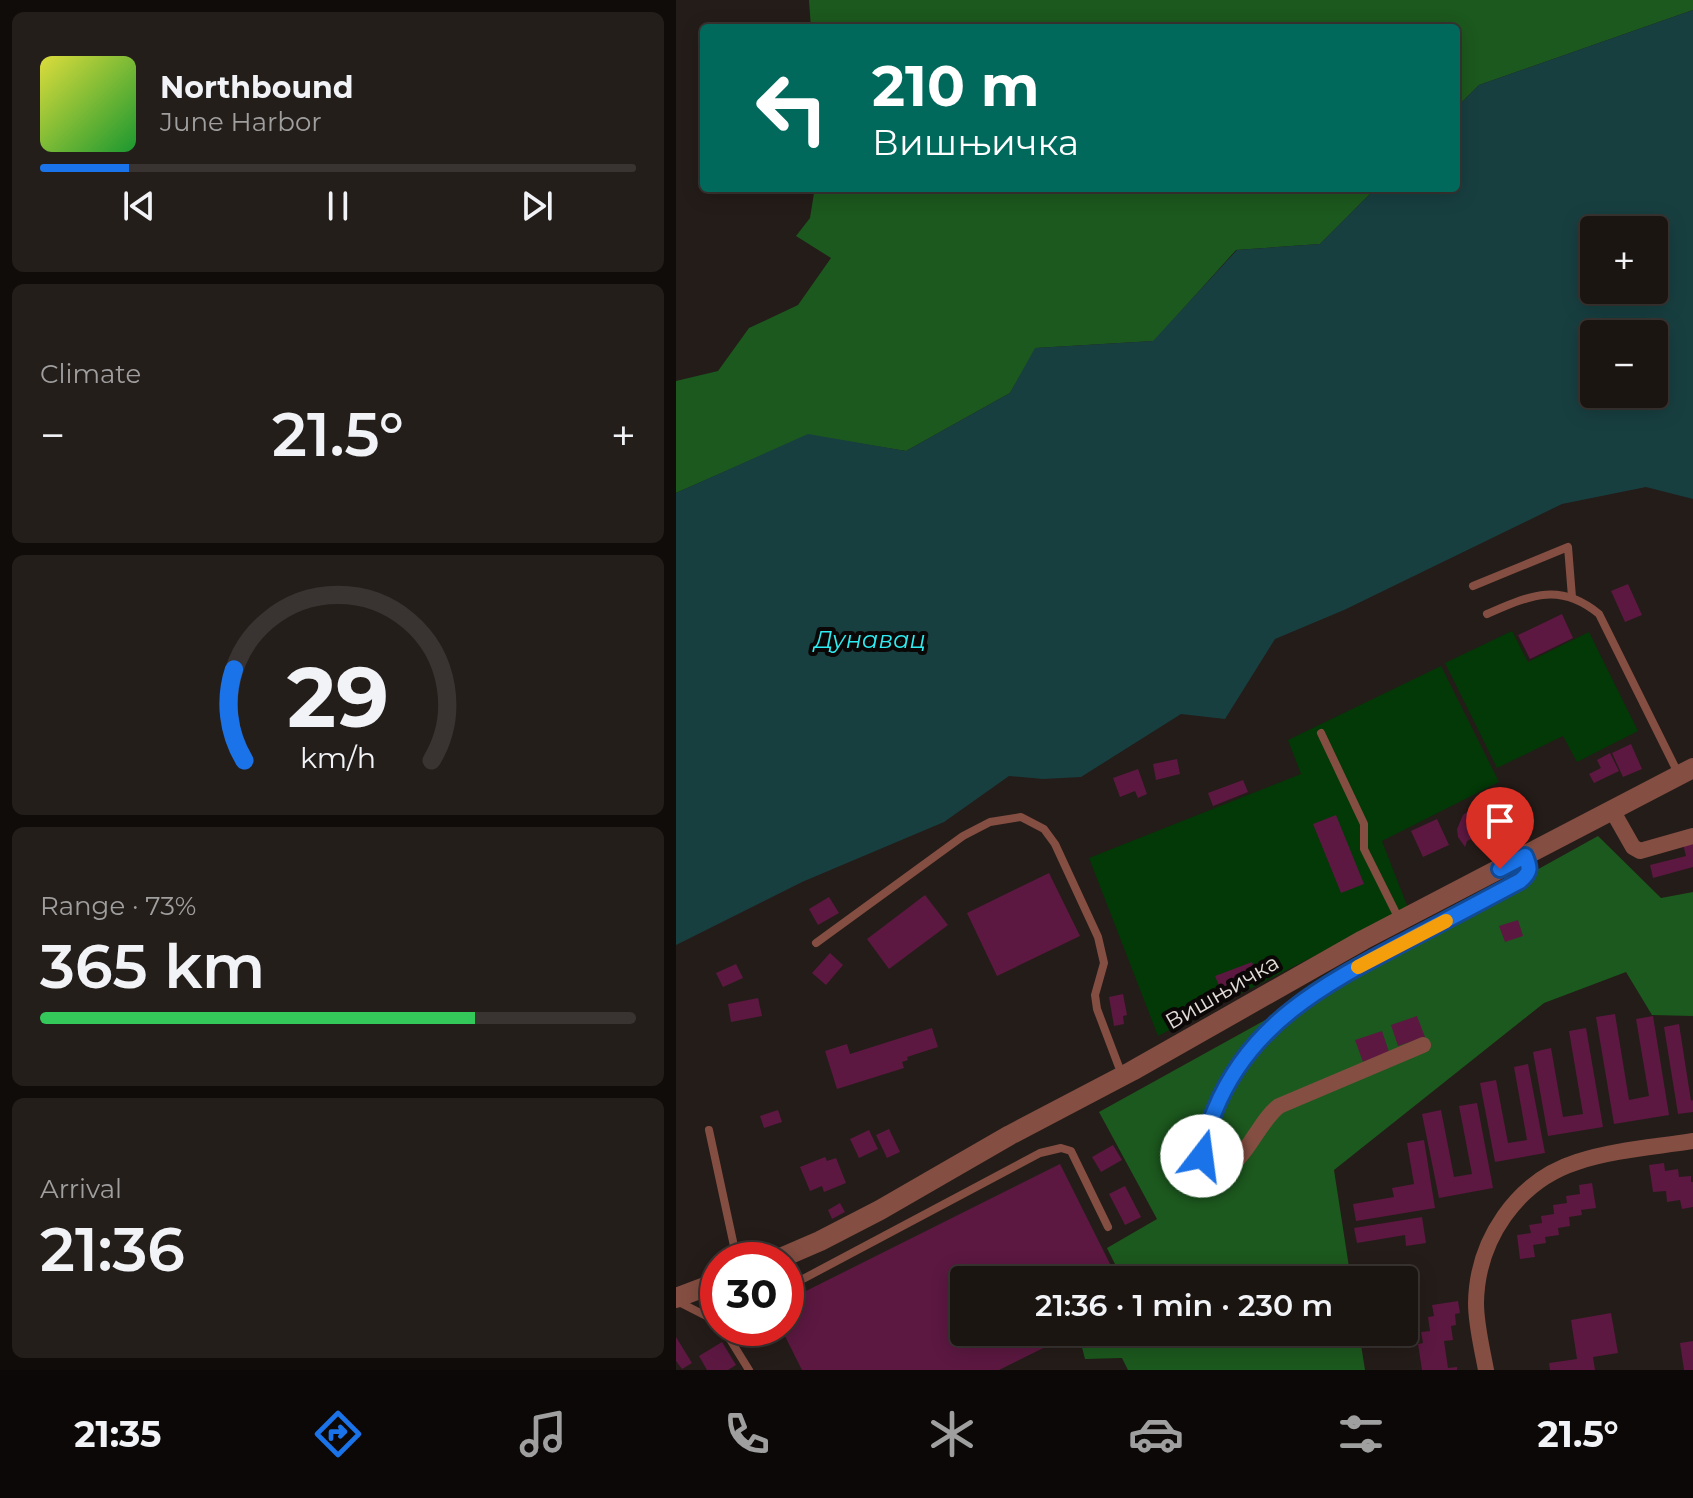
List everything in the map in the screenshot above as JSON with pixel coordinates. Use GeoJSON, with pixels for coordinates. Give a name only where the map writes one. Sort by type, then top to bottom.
{"type":"FeatureCollection","features":[{"type":"Feature","properties":{"kind":"street","name":"Вишњичка"},"geometry":{"type":"LineString","coordinates":[[804,1248],[880,1210],[1353,946],[1686,772]]}},
{"type":"Feature","properties":{"kind":"street"},"geometry":{"type":"LineString","coordinates":[[1612,810],[1633,847],[1640,851],[1693,836]]}},
{"type":"Feature","properties":{"kind":"street"},"geometry":{"type":"LineString","coordinates":[[1423,1045],[1279,1106],[1228,1169],[1214,1171],[1204,1164],[1204,1139],[1221,1095],[1241,1064],[1273,1025],[1297,1005],[1359,966],[1520,881],[1529,874],[1525,856]]}},
{"type":"Feature","properties":{"kind":"street"},"geometry":{"type":"LineString","coordinates":[[1486,1370],[1476,1304],[1479,1273],[1488,1243],[1516,1202],[1537,1182],[1574,1162],[1693,1141]]}},
{"type":"Feature","properties":{"kind":"street"},"geometry":{"type":"LineString","coordinates":[[676,1299],[700,1289]]}},
{"type":"Feature","properties":{"kind":"lane"},"geometry":{"type":"LineString","coordinates":[[1473,586],[1568,547],[1572,597]]}},
{"type":"Feature","properties":{"kind":"lane"},"geometry":{"type":"LineString","coordinates":[[1487,614],[1539,595],[1572,597],[1589,606],[1599,614],[1686,772]]}},
{"type":"Feature","properties":{"kind":"lane"},"geometry":{"type":"LineString","coordinates":[[1321,733],[1364,824],[1364,849],[1400,922]]}},
{"type":"Feature","properties":{"kind":"lane"},"geometry":{"type":"LineString","coordinates":[[816,943],[963,836],[990,822],[1021,817],[1044,829],[1055,844],[1098,937],[1104,963],[1095,995],[1097,1009],[1122,1076]]}},
{"type":"Feature","properties":{"kind":"lane"},"geometry":{"type":"LineString","coordinates":[[709,1130],[733,1242]]}},
{"type":"Feature","properties":{"kind":"lane"},"geometry":{"type":"LineString","coordinates":[[804,1278],[1040,1153],[1061,1148],[1071,1151],[1108,1227]]}},
{"type":"Feature","properties":{"kind":"lane"},"geometry":{"type":"LineString","coordinates":[[676,1299],[700,1312]]}},
{"type":"Feature","properties":{"kind":"lane"},"geometry":{"type":"LineString","coordinates":[[734,1346],[749,1370]]}},
{"type":"Feature","properties":{"kind":"green space"},"geometry":{"type":"Polygon","coordinates":[[[809,0],[1693,0],[1693,10],[1479,85],[1460,104],[1460,24],[811,24],[809,0]]]}},
{"type":"Feature","properties":{"kind":"green space"},"geometry":{"type":"Polygon","coordinates":[[[1372,192],[1320,244],[1236,250],[1154,341],[1036,348],[1010,393],[906,451],[808,435],[676,493],[676,381],[718,371],[749,328],[798,305],[831,258],[796,236],[810,218],[814,193],[1372,192]]]}},
{"type":"Feature","properties":{"kind":"green space"},"geometry":{"type":"Polygon","coordinates":[[[1512,631],[1528,662],[1589,632],[1638,731],[1577,762],[1563,736],[1497,768],[1445,663],[1512,631]]]}},
{"type":"Feature","properties":{"kind":"green space"},"geometry":{"type":"Polygon","coordinates":[[[1441,666],[1499,782],[1382,841],[1408,908],[1158,1036],[1089,858],[1301,774],[1288,740],[1441,666]]]}},
{"type":"Feature","properties":{"kind":"green space"},"geometry":{"type":"Polygon","coordinates":[[[1598,836],[1661,898],[1693,892],[1693,1016],[1652,1015],[1626,972],[1544,1003],[1334,1170],[1349,1266],[1116,1266],[1107,1248],[1157,1219],[1099,1112],[1598,836]]]}},
{"type":"Feature","properties":{"kind":"green space"},"geometry":{"type":"Polygon","coordinates":[[[1082,1346],[1361,1346],[1365,1370],[1128,1370],[1122,1358],[1085,1359],[1082,1346]]]}},
{"type":"Feature","properties":{"kind":"water","name":"Дунавац"},"geometry":{"type":"Polygon","coordinates":[[[1693,10],[1693,499],[1646,487],[1562,504],[1344,610],[1275,639],[1225,719],[1181,714],[1081,777],[1043,779],[1009,776],[944,822],[802,882],[676,945],[676,493],[808,434],[906,451],[1010,393],[1035,348],[1153,341],[1237,250],[1320,244],[1372,192],[1460,192],[1460,104],[1479,85],[1693,10]]]}},
{"type":"Feature","properties":{"kind":"building"},"geometry":{"type":"Polygon","coordinates":[[[1628,584],[1642,615],[1625,622],[1611,591],[1628,584]]]}},
{"type":"Feature","properties":{"kind":"building"},"geometry":{"type":"Polygon","coordinates":[[[1562,614],[1573,638],[1530,659],[1518,635],[1562,614]]]}},
{"type":"Feature","properties":{"kind":"building"},"geometry":{"type":"Polygon","coordinates":[[[1631,744],[1642,769],[1623,777],[1612,753],[1631,744]]]}},
{"type":"Feature","properties":{"kind":"building"},"geometry":{"type":"Polygon","coordinates":[[[1610,753],[1619,771],[1594,783],[1589,774],[1601,768],[1597,760],[1610,753]]]}},
{"type":"Feature","properties":{"kind":"building"},"geometry":{"type":"Polygon","coordinates":[[[1177,759],[1180,774],[1156,780],[1153,764],[1177,759]]]}},
{"type":"Feature","properties":{"kind":"building"},"geometry":{"type":"Polygon","coordinates":[[[1138,769],[1147,794],[1138,798],[1135,791],[1120,797],[1113,778],[1138,769]]]}},
{"type":"Feature","properties":{"kind":"building"},"geometry":{"type":"Polygon","coordinates":[[[1243,780],[1248,792],[1213,806],[1208,793],[1243,780]]]}},
{"type":"Feature","properties":{"kind":"building"},"geometry":{"type":"Polygon","coordinates":[[[1500,802],[1514,829],[1484,845],[1473,838],[1467,841],[1465,847],[1457,829],[1463,815],[1472,808],[1479,806],[1480,812],[1500,802]]]}},
{"type":"Feature","properties":{"kind":"building"},"geometry":{"type":"Polygon","coordinates":[[[1336,815],[1364,884],[1341,893],[1313,824],[1336,815]]]}},
{"type":"Feature","properties":{"kind":"building"},"geometry":{"type":"Polygon","coordinates":[[[1437,819],[1449,845],[1423,857],[1411,831],[1437,819]]]}},
{"type":"Feature","properties":{"kind":"building"},"geometry":{"type":"Polygon","coordinates":[[[1693,842],[1693,867],[1653,878],[1650,865],[1686,856],[1683,844],[1693,842]]]}},
{"type":"Feature","properties":{"kind":"building"},"geometry":{"type":"Polygon","coordinates":[[[1049,873],[1080,936],[997,976],[967,913],[1049,873]]]}},
{"type":"Feature","properties":{"kind":"building"},"geometry":{"type":"Polygon","coordinates":[[[925,895],[948,925],[889,969],[867,939],[925,895]]]}},
{"type":"Feature","properties":{"kind":"building"},"geometry":{"type":"Polygon","coordinates":[[[829,897],[839,913],[818,925],[809,909],[829,897]]]}},
{"type":"Feature","properties":{"kind":"building"},"geometry":{"type":"Polygon","coordinates":[[[1518,920],[1523,936],[1505,942],[1499,926],[1518,920]]]}},
{"type":"Feature","properties":{"kind":"building"},"geometry":{"type":"Polygon","coordinates":[[[830,953],[843,965],[826,985],[812,973],[830,953]]]}},
{"type":"Feature","properties":{"kind":"building"},"geometry":{"type":"Polygon","coordinates":[[[1252,962],[1256,974],[1220,988],[1215,976],[1252,962]]]}},
{"type":"Feature","properties":{"kind":"building"},"geometry":{"type":"Polygon","coordinates":[[[736,964],[743,978],[723,987],[716,973],[736,964]]]}},
{"type":"Feature","properties":{"kind":"building"},"geometry":{"type":"Polygon","coordinates":[[[1123,994],[1127,1015],[1123,1016],[1124,1024],[1114,1026],[1109,997],[1123,994]]]}},
{"type":"Feature","properties":{"kind":"building"},"geometry":{"type":"Polygon","coordinates":[[[758,998],[762,1016],[731,1022],[728,1004],[758,998]]]}},
{"type":"Feature","properties":{"kind":"building"},"geometry":{"type":"Polygon","coordinates":[[[1615,1014],[1629,1100],[1649,1096],[1636,1019],[1653,1016],[1669,1115],[1614,1124],[1596,1017],[1615,1014]]]}},
{"type":"Feature","properties":{"kind":"building"},"geometry":{"type":"Polygon","coordinates":[[[1417,1016],[1425,1037],[1398,1046],[1391,1025],[1417,1016]]]}},
{"type":"Feature","properties":{"kind":"building"},"geometry":{"type":"Polygon","coordinates":[[[1679,1024],[1693,1112],[1678,1114],[1664,1027],[1679,1024]]]}},
{"type":"Feature","properties":{"kind":"building"},"geometry":{"type":"Polygon","coordinates":[[[932,1028],[938,1047],[907,1057],[908,1060],[902,1062],[904,1068],[837,1089],[825,1051],[847,1044],[850,1054],[932,1028]]]}},
{"type":"Feature","properties":{"kind":"building"},"geometry":{"type":"Polygon","coordinates":[[[1586,1028],[1603,1127],[1548,1136],[1533,1052],[1551,1048],[1563,1117],[1583,1114],[1569,1031],[1586,1028]]]}},
{"type":"Feature","properties":{"kind":"building"},"geometry":{"type":"Polygon","coordinates":[[[1382,1031],[1389,1052],[1363,1062],[1355,1040],[1382,1031]]]}},
{"type":"Feature","properties":{"kind":"building"},"geometry":{"type":"Polygon","coordinates":[[[1528,1064],[1545,1153],[1495,1162],[1480,1083],[1496,1080],[1508,1143],[1527,1140],[1514,1067],[1528,1064]]]}},
{"type":"Feature","properties":{"kind":"building"},"geometry":{"type":"Polygon","coordinates":[[[1477,1103],[1493,1188],[1439,1198],[1422,1114],[1441,1110],[1454,1177],[1472,1174],[1459,1106],[1477,1103]]]}},
{"type":"Feature","properties":{"kind":"building"},"geometry":{"type":"Polygon","coordinates":[[[778,1110],[782,1122],[764,1128],[760,1116],[778,1110]]]}},
{"type":"Feature","properties":{"kind":"building"},"geometry":{"type":"Polygon","coordinates":[[[889,1129],[900,1152],[887,1158],[876,1135],[889,1129]]]}},
{"type":"Feature","properties":{"kind":"building"},"geometry":{"type":"Polygon","coordinates":[[[869,1130],[878,1149],[859,1158],[850,1139],[869,1130]]]}},
{"type":"Feature","properties":{"kind":"building"},"geometry":{"type":"Polygon","coordinates":[[[1424,1140],[1435,1208],[1356,1221],[1353,1204],[1394,1197],[1392,1188],[1414,1184],[1407,1143],[1424,1140]]]}},
{"type":"Feature","properties":{"kind":"building"},"geometry":{"type":"Polygon","coordinates":[[[1113,1145],[1122,1160],[1101,1172],[1092,1157],[1113,1145]]]}},
{"type":"Feature","properties":{"kind":"building"},"geometry":{"type":"Polygon","coordinates":[[[825,1157],[827,1161],[836,1158],[846,1183],[824,1192],[822,1186],[810,1191],[800,1167],[825,1157]]]}},
{"type":"Feature","properties":{"kind":"building"},"geometry":{"type":"Polygon","coordinates":[[[1664,1163],[1665,1171],[1678,1169],[1679,1177],[1691,1176],[1693,1207],[1682,1209],[1680,1200],[1667,1202],[1666,1191],[1653,1192],[1649,1165],[1664,1163]]]}},
{"type":"Feature","properties":{"kind":"building"},"geometry":{"type":"Polygon","coordinates":[[[1060,1164],[1111,1266],[950,1266],[950,1346],[1048,1346],[999,1370],[802,1370],[790,1346],[804,1346],[804,1292],[1060,1164]]]}},
{"type":"Feature","properties":{"kind":"building"},"geometry":{"type":"Polygon","coordinates":[[[1592,1183],[1596,1208],[1581,1210],[1582,1215],[1569,1217],[1570,1226],[1558,1228],[1559,1235],[1545,1237],[1546,1243],[1533,1245],[1535,1257],[1520,1259],[1517,1235],[1531,1233],[1529,1225],[1542,1223],[1541,1216],[1554,1214],[1553,1205],[1567,1203],[1566,1196],[1580,1194],[1579,1185],[1592,1183]]]}},
{"type":"Feature","properties":{"kind":"building"},"geometry":{"type":"Polygon","coordinates":[[[1125,1186],[1141,1217],[1125,1225],[1109,1194],[1125,1186]]]}},
{"type":"Feature","properties":{"kind":"building"},"geometry":{"type":"Polygon","coordinates":[[[840,1203],[845,1212],[832,1219],[828,1210],[840,1203]]]}},
{"type":"Feature","properties":{"kind":"building"},"geometry":{"type":"Polygon","coordinates":[[[1422,1217],[1426,1243],[1406,1246],[1405,1235],[1357,1243],[1354,1228],[1422,1217]]]}},
{"type":"Feature","properties":{"kind":"building"},"geometry":{"type":"Polygon","coordinates":[[[1458,1301],[1460,1313],[1455,1314],[1456,1325],[1451,1326],[1453,1340],[1444,1341],[1448,1368],[1457,1367],[1457,1370],[1422,1370],[1418,1344],[1423,1343],[1421,1332],[1430,1331],[1428,1317],[1434,1316],[1432,1305],[1458,1301]]]}},
{"type":"Feature","properties":{"kind":"building"},"geometry":{"type":"Polygon","coordinates":[[[1611,1313],[1618,1353],[1593,1357],[1595,1370],[1550,1370],[1549,1363],[1577,1359],[1571,1320],[1611,1313]]]}},
{"type":"Feature","properties":{"kind":"building"},"geometry":{"type":"Polygon","coordinates":[[[676,1337],[692,1363],[682,1369],[676,1361],[676,1337]]]}},
{"type":"Feature","properties":{"kind":"building"},"geometry":{"type":"Polygon","coordinates":[[[1693,1341],[1693,1370],[1684,1370],[1680,1343],[1693,1341]]]}},
{"type":"Feature","properties":{"kind":"building"},"geometry":{"type":"Polygon","coordinates":[[[715,1346],[724,1346],[736,1365],[728,1370],[707,1370],[699,1356],[715,1346]]]}},
{"type":"Feature","properties":{"kind":"slow traffic"},"geometry":{"type":"LineString","coordinates":[[1358,967],[1446,921]]}},
{"type":"Feature","properties":{"kind":"route"},"geometry":{"type":"LineString","coordinates":[[1202,1156],[1204,1139],[1230,1078],[1273,1025],[1297,1005],[1359,966],[1520,881],[1529,874],[1530,868],[1525,856],[1500,869]]}}]}
